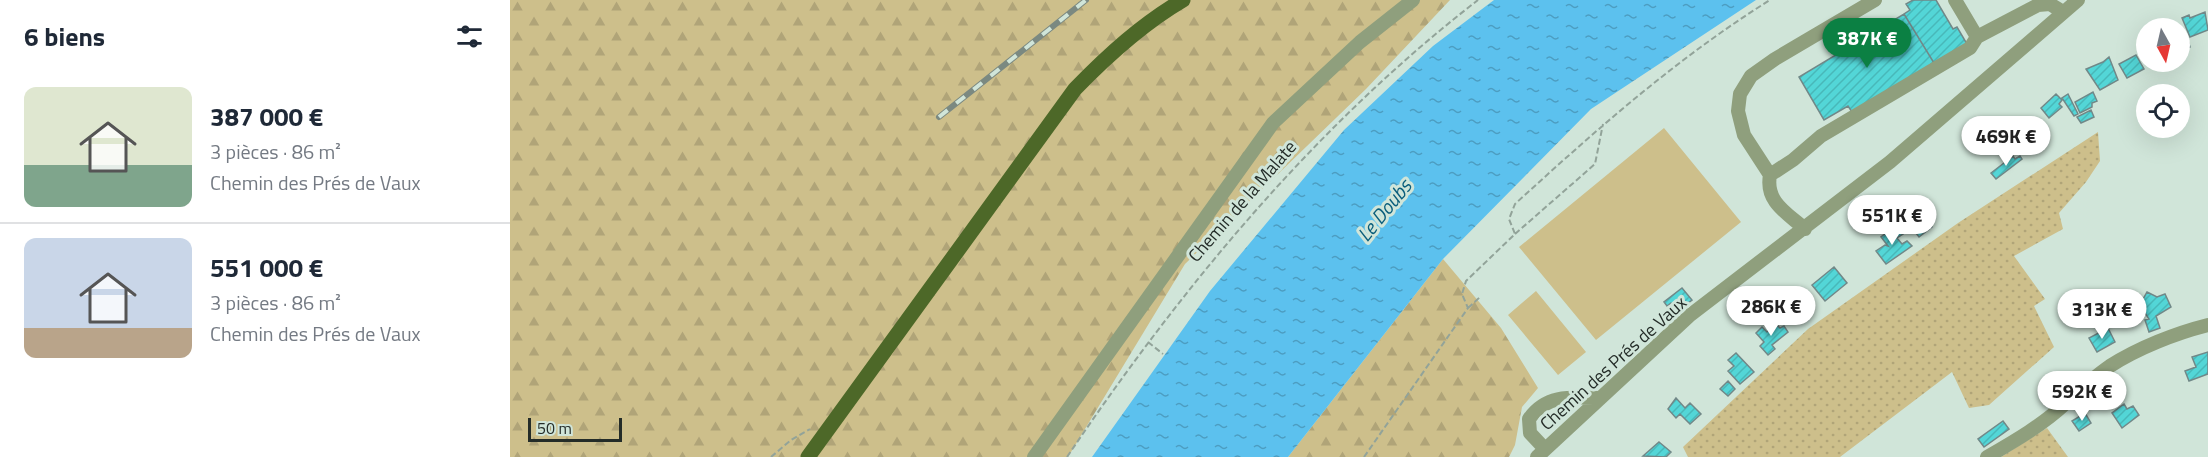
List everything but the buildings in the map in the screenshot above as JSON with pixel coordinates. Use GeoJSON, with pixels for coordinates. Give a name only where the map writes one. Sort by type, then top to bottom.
{"type":"FeatureCollection","features":[{"type":"Feature","properties":{"kind":"main road"},"geometry":{"type":"LineString","coordinates":[[808,457],[1075,89],[1110,52],[1158,15],[1183,0]]}},
{"type":"Feature","properties":{"kind":"street","name":"Chemin de la Malate"},"geometry":{"type":"LineString","coordinates":[[1034,457],[1273,123],[1360,42],[1413,0]]}},
{"type":"Feature","properties":{"kind":"street"},"geometry":{"type":"LineString","coordinates":[[1805,229],[1773,202],[1768,185],[1770,174],[1744,135],[1738,111],[1740,94],[1751,76],[1774,58],[1875,0]]}},
{"type":"Feature","properties":{"kind":"street"},"geometry":{"type":"LineString","coordinates":[[1956,0],[1977,38]]}},
{"type":"Feature","properties":{"kind":"street","name":"Chemin des Prés de Vaux"},"geometry":{"type":"LineString","coordinates":[[1541,453],[1689,316],[1805,229],[1928,131],[2078,0]]}},
{"type":"Feature","properties":{"kind":"street"},"geometry":{"type":"LineString","coordinates":[[1770,174],[1793,160],[1821,136],[1970,48],[1977,38],[2038,5],[2050,4],[2063,12]]}},
{"type":"Feature","properties":{"kind":"street"},"geometry":{"type":"LineString","coordinates":[[1987,457],[2031,430],[2068,402],[2076,391],[2112,365],[2147,348],[2208,325]]}},
{"type":"Feature","properties":{"kind":"street"},"geometry":{"type":"LineString","coordinates":[[1541,453],[1530,433],[1529,419],[1537,408],[1550,400],[1571,397],[1600,398]]}},
{"type":"Feature","properties":{"kind":"path","name":"Chemin de la Malate"},"geometry":{"type":"LineString","coordinates":[[1067,457],[1148,342],[1305,155],[1425,41],[1478,0]]}},
{"type":"Feature","properties":{"kind":"path"},"geometry":{"type":"LineString","coordinates":[[1515,234],[1509,219],[1515,204],[1603,124],[1736,21],[1770,0]]}},
{"type":"Feature","properties":{"kind":"path"},"geometry":{"type":"LineString","coordinates":[[1468,309],[1462,294],[1466,281],[1515,234],[1595,164],[1603,124]]}},
{"type":"Feature","properties":{"kind":"path"},"geometry":{"type":"LineString","coordinates":[[1364,457],[1468,309],[1480,297]]}},
{"type":"Feature","properties":{"kind":"path"},"geometry":{"type":"LineString","coordinates":[[1148,342],[1163,354]]}},
{"type":"Feature","properties":{"kind":"path"},"geometry":{"type":"LineString","coordinates":[[771,457],[790,440],[826,420],[835,421]]}},
{"type":"Feature","properties":{"kind":"green space"},"geometry":{"type":"Polygon","coordinates":[[[510,0],[1450,0],[1366,89],[1185,264],[1068,457],[510,457],[510,0]]]}},
{"type":"Feature","properties":{"kind":"green space"},"geometry":{"type":"Polygon","coordinates":[[[1664,128],[1741,222],[1596,340],[1519,247],[1664,128]]]}},
{"type":"Feature","properties":{"kind":"green space"},"geometry":{"type":"Polygon","coordinates":[[[2098,132],[2100,161],[2086,182],[2059,213],[2063,229],[2014,256],[2045,299],[2034,306],[2054,347],[1989,405],[1969,408],[1952,372],[1840,457],[1688,457],[1683,447],[1808,329],[1958,223],[2098,132]]]}},
{"type":"Feature","properties":{"kind":"green space"},"geometry":{"type":"Polygon","coordinates":[[[1443,259],[1501,328],[1538,388],[1522,407],[1515,445],[1509,457],[1288,457],[1443,259]]]}},
{"type":"Feature","properties":{"kind":"green space"},"geometry":{"type":"Polygon","coordinates":[[[1536,291],[1586,352],[1558,375],[1508,315],[1536,291]]]}},
{"type":"Feature","properties":{"kind":"green space"},"geometry":{"type":"Polygon","coordinates":[[[2047,428],[2068,457],[2001,457],[2047,428]]]}},
{"type":"Feature","properties":{"kind":"water","name":"Le Doubs"},"geometry":{"type":"Polygon","coordinates":[[[1494,0],[1756,0],[1591,109],[1443,259],[1288,457],[1092,457],[1210,291],[1344,130],[1433,46],[1494,0]]]}},
{"type":"Feature","properties":{"kind":"railway"},"geometry":{"type":"LineString","coordinates":[[939,117],[1086,0]]}}]}
